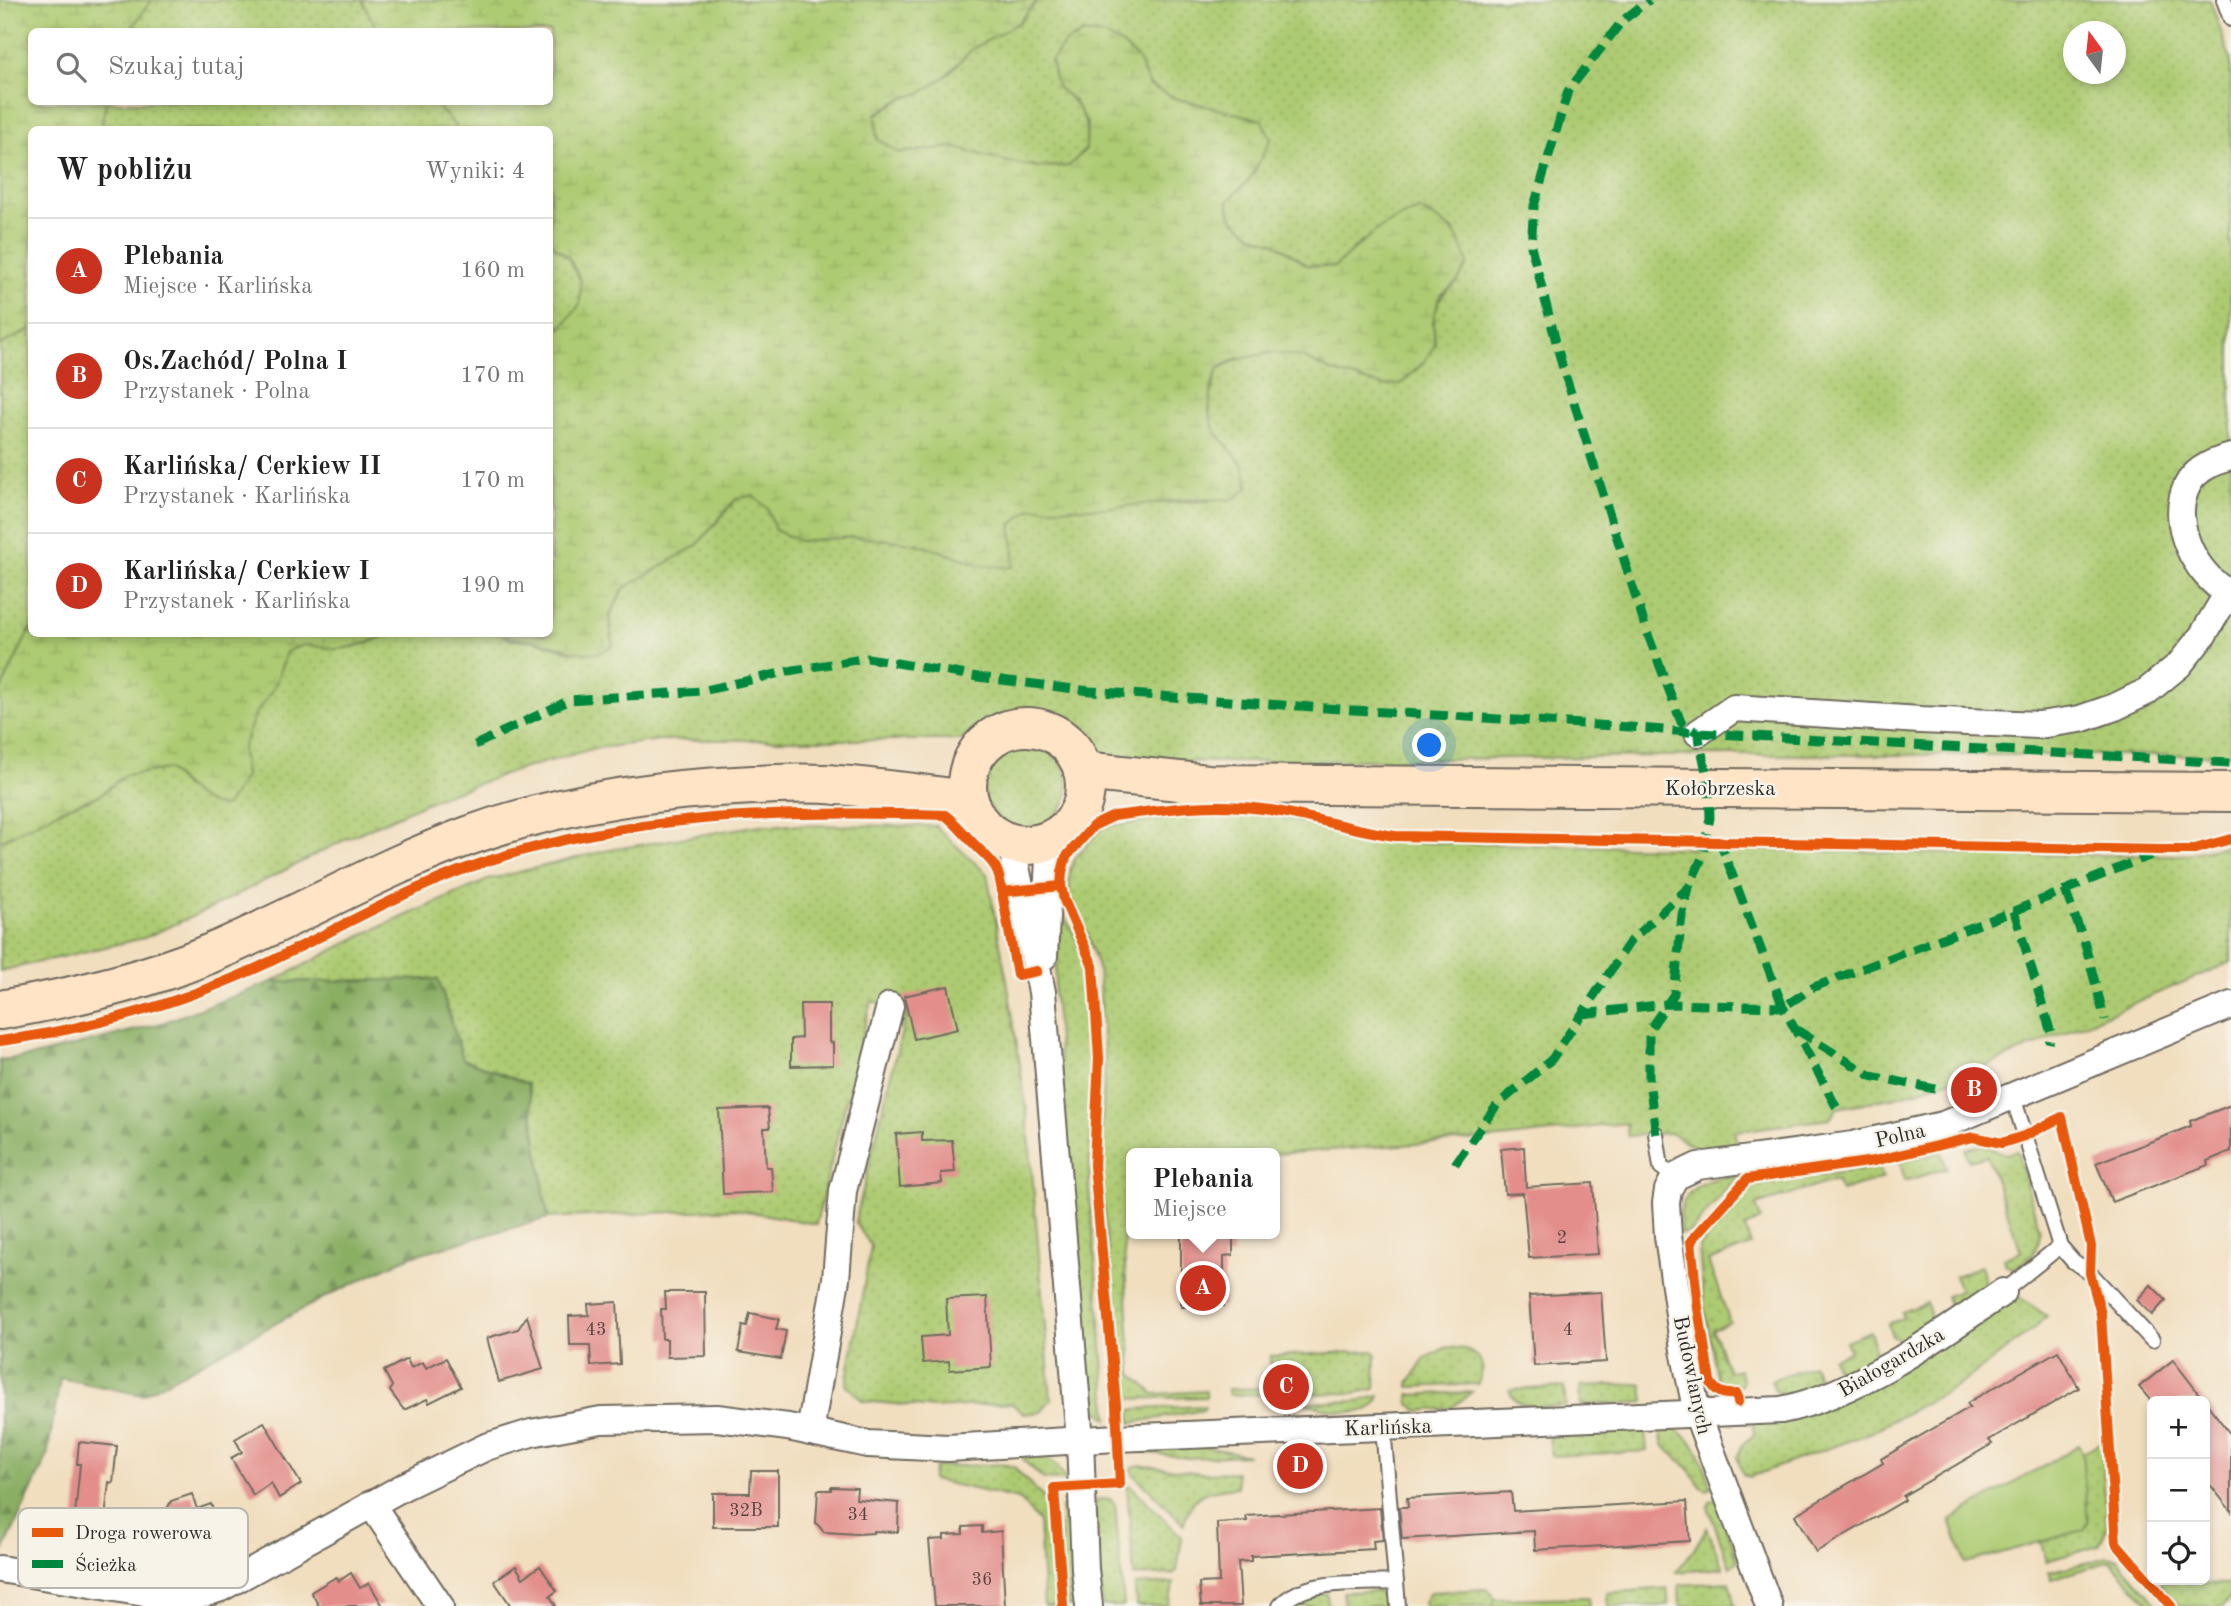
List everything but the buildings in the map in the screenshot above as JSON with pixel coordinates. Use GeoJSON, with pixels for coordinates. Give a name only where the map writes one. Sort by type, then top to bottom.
{"type":"FeatureCollection","features":[{"type":"Feature","properties":{"kind":"main road"},"geometry":{"type":"LineString","coordinates":[[1029,728],[1053,733],[1066,743],[1076,755],[1083,788],[1070,825],[1050,840],[1038,844],[1011,843],[999,839],[980,823],[970,782],[979,751],[991,739],[1005,731],[1029,728]]}},
{"type":"Feature","properties":{"kind":"main road"},"geometry":{"type":"LineString","coordinates":[[0,1010],[67,998],[160,972],[244,939],[411,858],[471,835],[534,816],[597,802],[699,787],[970,782]]}},
{"type":"Feature","properties":{"kind":"main road","name":"Kołobrzeska"},"geometry":{"type":"LineString","coordinates":[[1083,788],[1208,785],[2231,792]]}},
{"type":"Feature","properties":{"kind":"street"},"geometry":{"type":"LineString","coordinates":[[1698,733],[1734,708],[2039,725],[2080,719],[2115,707],[2146,692],[2179,664],[2203,635],[2230,593],[2207,578],[2191,553],[2186,541],[2183,511],[2188,485],[2200,470],[2215,461],[2231,457]]}},
{"type":"Feature","properties":{"kind":"street"},"geometry":{"type":"LineString","coordinates":[[1042,992],[1050,840]]}},
{"type":"Feature","properties":{"kind":"street"},"geometry":{"type":"LineString","coordinates":[[1011,843],[1042,992],[1080,1440],[1089,1606]]}},
{"type":"Feature","properties":{"kind":"street","name":"Polna"},"geometry":{"type":"LineString","coordinates":[[1675,1177],[1698,1166],[1853,1145],[1943,1125],[2231,1005]]}},
{"type":"Feature","properties":{"kind":"street"},"geometry":{"type":"LineString","coordinates":[[810,1432],[836,1279],[842,1199],[890,1006]]}},
{"type":"Feature","properties":{"kind":"street","name":"Budowlanych"},"geometry":{"type":"LineString","coordinates":[[1675,1177],[1668,1190],[1666,1203],[1668,1236],[1684,1350],[1697,1413],[1769,1606]]}},
{"type":"Feature","properties":{"kind":"street","name":"Białogardzka"},"geometry":{"type":"LineString","coordinates":[[1697,1413],[1781,1410],[1834,1395],[1943,1333],[2003,1292]]}},
{"type":"Feature","properties":{"kind":"street","name":"Karlińska"},"geometry":{"type":"LineString","coordinates":[[248,1573],[372,1504],[486,1447],[531,1433],[601,1420],[717,1418],[868,1444],[917,1448],[1697,1413]]}},
{"type":"Feature","properties":{"kind":"street"},"geometry":{"type":"LineString","coordinates":[[372,1504],[440,1606]]}},
{"type":"Feature","properties":{"kind":"street","name":"Karlińska"},"geometry":{"type":"LineString","coordinates":[[0,1569],[18,1572]]}},
{"type":"Feature","properties":{"kind":"street","name":"Karlińska"},"geometry":{"type":"LineString","coordinates":[[109,1588],[175,1598],[197,1596],[221,1588]]}},
{"type":"Feature","properties":{"kind":"lane"},"geometry":{"type":"LineString","coordinates":[[2224,0],[2231,19]]}},
{"type":"Feature","properties":{"kind":"lane"},"geometry":{"type":"LineString","coordinates":[[2013,1097],[2060,1246],[2073,1261],[2090,1273],[2152,1340]]}},
{"type":"Feature","properties":{"kind":"lane"},"geometry":{"type":"LineString","coordinates":[[1656,1134],[1661,1167],[1675,1177]]}},
{"type":"Feature","properties":{"kind":"lane","name":"Białogardzka"},"geometry":{"type":"LineString","coordinates":[[2003,1292],[2060,1246]]}},
{"type":"Feature","properties":{"kind":"lane"},"geometry":{"type":"LineString","coordinates":[[1383,1427],[1398,1606]]}},
{"type":"Feature","properties":{"kind":"lane"},"geometry":{"type":"LineString","coordinates":[[1280,1606],[1292,1594],[1308,1588],[1396,1583]]}},
{"type":"Feature","properties":{"kind":"green space"},"geometry":{"type":"Polygon","coordinates":[[[0,0],[152,0],[131,28],[28,28],[28,105],[105,105],[102,126],[28,126],[28,331],[0,345],[0,0]]]}},
{"type":"Feature","properties":{"kind":"green space"},"geometry":{"type":"Polygon","coordinates":[[[152,0],[362,0],[376,28],[132,28],[152,0]]]}},
{"type":"Feature","properties":{"kind":"green space"},"geometry":{"type":"Polygon","coordinates":[[[362,0],[1038,0],[1019,22],[971,50],[946,76],[921,93],[901,99],[876,114],[877,139],[899,153],[953,147],[1008,162],[1039,167],[1069,166],[1086,149],[1087,123],[1074,101],[1057,87],[1051,61],[1065,43],[1084,33],[1103,35],[1123,45],[1138,59],[1149,85],[1174,98],[1262,120],[1271,139],[1251,178],[1228,201],[1231,217],[1253,236],[1275,243],[1307,265],[1335,267],[1383,226],[1419,210],[1452,230],[1461,243],[1468,264],[1457,282],[1440,295],[1433,321],[1435,345],[1423,363],[1401,384],[1383,386],[1331,371],[1303,357],[1273,353],[1235,359],[1218,369],[1212,386],[1209,412],[1214,430],[1243,465],[1249,487],[1234,499],[1182,500],[1105,508],[1031,508],[1011,525],[1013,567],[984,566],[929,547],[901,541],[852,537],[800,541],[775,530],[768,509],[753,495],[736,499],[697,545],[623,589],[609,617],[613,646],[603,651],[583,653],[543,642],[508,637],[553,637],[553,329],[561,328],[580,304],[581,281],[569,258],[553,245],[553,126],[455,126],[436,105],[553,105],[553,28],[376,28],[362,0]]]}},
{"type":"Feature","properties":{"kind":"green space"},"geometry":{"type":"Polygon","coordinates":[[[1038,0],[2210,0],[2231,61],[2231,755],[1726,755],[1234,762],[1099,759],[1070,728],[1046,716],[1033,713],[998,718],[960,740],[660,740],[592,749],[518,770],[437,798],[348,838],[207,910],[144,938],[0,971],[0,841],[63,809],[100,795],[125,775],[168,769],[185,788],[245,777],[242,749],[255,715],[275,686],[286,652],[303,644],[337,649],[382,637],[506,637],[512,640],[533,640],[572,652],[613,646],[609,617],[623,589],[697,545],[736,499],[754,495],[768,509],[775,530],[800,541],[852,537],[901,541],[929,547],[1014,548],[1011,525],[1031,508],[1209,501],[1243,465],[1220,439],[1211,423],[1210,400],[1218,369],[1249,356],[1284,353],[1305,358],[1350,376],[1435,345],[1434,316],[1438,302],[1457,282],[1454,230],[1419,210],[1361,242],[1335,267],[1307,265],[1275,243],[1253,236],[1231,217],[1228,201],[1252,173],[1260,147],[1262,120],[1174,98],[1149,84],[1138,59],[1057,87],[1073,101],[1085,120],[1086,149],[1069,166],[1039,167],[1008,162],[953,147],[899,153],[877,139],[876,115],[901,99],[921,93],[946,76],[971,50],[1019,22],[1038,0]]]}},
{"type":"Feature","properties":{"kind":"green space"},"geometry":{"type":"Polygon","coordinates":[[[105,105],[436,105],[455,126],[102,126],[105,105]]]}},
{"type":"Feature","properties":{"kind":"green space"},"geometry":{"type":"Polygon","coordinates":[[[553,245],[569,258],[581,281],[580,304],[561,328],[553,329],[553,245]]]}},
{"type":"Feature","properties":{"kind":"green space"},"geometry":{"type":"Polygon","coordinates":[[[28,331],[28,633],[0,692],[0,345],[28,331]]]}},
{"type":"Feature","properties":{"kind":"green space"},"geometry":{"type":"Polygon","coordinates":[[[28,633],[28,637],[382,637],[349,648],[305,645],[286,652],[275,686],[255,715],[242,749],[245,777],[226,806],[202,800],[168,769],[125,775],[100,795],[63,809],[0,841],[0,692],[28,633]]]}},
{"type":"Feature","properties":{"kind":"green space"},"geometry":{"type":"Polygon","coordinates":[[[1026,744],[1049,751],[1061,763],[1068,786],[1061,809],[1049,821],[1026,828],[1003,821],[991,809],[984,786],[991,763],[1003,751],[1026,744]]]}},
{"type":"Feature","properties":{"kind":"green space"},"geometry":{"type":"Polygon","coordinates":[[[1206,814],[1243,815],[1305,822],[1396,842],[2001,855],[2182,855],[2231,845],[2231,962],[1958,1078],[1897,1097],[1837,1108],[1830,1119],[1735,1131],[1736,1147],[1702,1151],[1670,1133],[1628,1136],[1626,1123],[1500,1138],[1280,1154],[1280,1148],[1126,1148],[1126,1198],[1122,1220],[1132,1374],[1154,1394],[1206,1391],[1206,1397],[1120,1399],[1100,1165],[1105,1060],[1098,968],[1087,934],[1069,896],[1070,870],[1075,858],[1100,830],[1107,826],[1206,814]]]}},
{"type":"Feature","properties":{"kind":"green space"},"geometry":{"type":"Polygon","coordinates":[[[760,825],[935,826],[987,874],[1008,986],[1027,1112],[1051,1399],[1041,1412],[1024,1414],[1011,1403],[935,1408],[863,1401],[846,1385],[871,1246],[855,1222],[907,1010],[871,1001],[816,1224],[735,1209],[548,1218],[528,1085],[463,1059],[438,979],[272,982],[364,934],[490,879],[609,850],[760,825]]]}},
{"type":"Feature","properties":{"kind":"green space"},"geometry":{"type":"Polygon","coordinates":[[[1061,910],[1077,940],[1087,969],[1094,1059],[1089,1188],[1108,1419],[1094,1407],[1088,1392],[1054,994],[1061,910]]]}},
{"type":"Feature","properties":{"kind":"green space"},"geometry":{"type":"Polygon","coordinates":[[[438,979],[463,1059],[528,1084],[548,1218],[411,1256],[325,1297],[142,1395],[60,1378],[47,1457],[23,1508],[18,1508],[18,1519],[0,1558],[0,1060],[34,1056],[159,1024],[272,982],[438,979]]]}},
{"type":"Feature","properties":{"kind":"green space"},"geometry":{"type":"Polygon","coordinates":[[[1981,1145],[2006,1154],[2017,1151],[2040,1231],[2038,1244],[2032,1254],[2023,1263],[2011,1268],[2003,1258],[2021,1251],[1987,1156],[1969,1161],[1965,1149],[1981,1145]]]}},
{"type":"Feature","properties":{"kind":"green space"},"geometry":{"type":"Polygon","coordinates":[[[1941,1152],[1947,1168],[1905,1181],[1900,1162],[1941,1152]]]}},
{"type":"Feature","properties":{"kind":"green space"},"geometry":{"type":"Polygon","coordinates":[[[1879,1167],[1883,1178],[1841,1191],[1836,1180],[1756,1205],[1761,1220],[1745,1227],[1751,1245],[1708,1261],[1730,1322],[1713,1329],[1728,1372],[1739,1369],[1743,1381],[1733,1389],[1724,1387],[1718,1381],[1704,1307],[1699,1246],[1750,1186],[1879,1167]]]}},
{"type":"Feature","properties":{"kind":"green space"},"geometry":{"type":"Polygon","coordinates":[[[1739,1174],[1690,1232],[1681,1234],[1682,1207],[1693,1189],[1713,1179],[1739,1174]]]}},
{"type":"Feature","properties":{"kind":"green space"},"geometry":{"type":"Polygon","coordinates":[[[1981,1266],[1984,1287],[1981,1291],[1960,1306],[1949,1305],[1946,1296],[1960,1291],[1955,1276],[1981,1266]]]}},
{"type":"Feature","properties":{"kind":"green space"},"geometry":{"type":"Polygon","coordinates":[[[2016,1295],[2047,1316],[1958,1386],[1867,1434],[1750,1477],[1743,1474],[1737,1457],[1744,1443],[1754,1435],[1753,1422],[1932,1351],[2016,1295]]]}},
{"type":"Feature","properties":{"kind":"green space"},"geometry":{"type":"Polygon","coordinates":[[[1926,1303],[1931,1321],[1921,1335],[1909,1339],[1892,1336],[1888,1324],[1904,1318],[1902,1312],[1926,1303]]]}},
{"type":"Feature","properties":{"kind":"green space"},"geometry":{"type":"Polygon","coordinates":[[[1870,1331],[1874,1351],[1870,1362],[1851,1373],[1837,1370],[1832,1358],[1850,1352],[1846,1341],[1870,1331]]]}},
{"type":"Feature","properties":{"kind":"green space"},"geometry":{"type":"Polygon","coordinates":[[[1447,1347],[1465,1349],[1479,1358],[1483,1368],[1478,1384],[1409,1387],[1425,1358],[1447,1347]]]}},
{"type":"Feature","properties":{"kind":"green space"},"geometry":{"type":"Polygon","coordinates":[[[1373,1351],[1376,1354],[1375,1389],[1354,1393],[1295,1394],[1294,1384],[1276,1385],[1276,1394],[1229,1395],[1228,1389],[1271,1388],[1270,1356],[1373,1351]]]}},
{"type":"Feature","properties":{"kind":"green space"},"geometry":{"type":"Polygon","coordinates":[[[1814,1365],[1818,1380],[1810,1391],[1784,1396],[1775,1390],[1771,1380],[1814,1365]]]}},
{"type":"Feature","properties":{"kind":"green space"},"geometry":{"type":"Polygon","coordinates":[[[1642,1384],[1644,1402],[1581,1405],[1580,1386],[1642,1384]]]}},
{"type":"Feature","properties":{"kind":"green space"},"geometry":{"type":"Polygon","coordinates":[[[1564,1387],[1566,1405],[1541,1407],[1519,1403],[1509,1390],[1564,1387]]]}},
{"type":"Feature","properties":{"kind":"green space"},"geometry":{"type":"Polygon","coordinates":[[[1472,1392],[1451,1408],[1419,1411],[1410,1404],[1409,1395],[1472,1392]]]}},
{"type":"Feature","properties":{"kind":"green space"},"geometry":{"type":"Polygon","coordinates":[[[1380,1396],[1375,1405],[1357,1412],[1301,1403],[1356,1401],[1380,1396]]]}},
{"type":"Feature","properties":{"kind":"green space"},"geometry":{"type":"Polygon","coordinates":[[[1205,1406],[1204,1410],[1131,1423],[1132,1410],[1136,1409],[1205,1406]]]}},
{"type":"Feature","properties":{"kind":"green space"},"geometry":{"type":"Polygon","coordinates":[[[1668,1427],[1686,1436],[1698,1451],[1712,1488],[1702,1488],[1689,1469],[1663,1445],[1659,1428],[1668,1427]]]}},
{"type":"Feature","properties":{"kind":"green space"},"geometry":{"type":"Polygon","coordinates":[[[1645,1429],[1647,1451],[1551,1456],[1549,1433],[1645,1429]]]}},
{"type":"Feature","properties":{"kind":"green space"},"geometry":{"type":"Polygon","coordinates":[[[2101,1442],[2107,1528],[2099,1546],[2046,1561],[2041,1542],[2083,1530],[2088,1521],[2082,1453],[2101,1442]]]}},
{"type":"Feature","properties":{"kind":"green space"},"geometry":{"type":"Polygon","coordinates":[[[2079,1445],[2088,1521],[2083,1530],[1965,1563],[1950,1520],[2079,1445]]]}},
{"type":"Feature","properties":{"kind":"green space"},"geometry":{"type":"Polygon","coordinates":[[[1200,1446],[1248,1455],[1188,1458],[1136,1451],[1200,1446]]]}},
{"type":"Feature","properties":{"kind":"green space"},"geometry":{"type":"Polygon","coordinates":[[[1022,1455],[1048,1460],[1058,1467],[1065,1480],[1044,1479],[1024,1461],[1022,1455]]]}},
{"type":"Feature","properties":{"kind":"green space"},"geometry":{"type":"Polygon","coordinates":[[[1003,1464],[1014,1467],[1048,1503],[1056,1606],[1044,1606],[1039,1522],[1019,1499],[932,1480],[935,1467],[1003,1464]]]}},
{"type":"Feature","properties":{"kind":"green space"},"geometry":{"type":"Polygon","coordinates":[[[1139,1465],[1201,1473],[1236,1472],[1237,1487],[1209,1492],[1196,1499],[1184,1524],[1132,1473],[1133,1467],[1139,1465]]]}},
{"type":"Feature","properties":{"kind":"green space"},"geometry":{"type":"Polygon","coordinates":[[[1131,1486],[1182,1537],[1177,1571],[1173,1574],[1134,1576],[1127,1487],[1131,1486]]]}},
{"type":"Feature","properties":{"kind":"green space"},"geometry":{"type":"Polygon","coordinates":[[[1111,1499],[1115,1504],[1124,1606],[1102,1606],[1095,1500],[1111,1499]]]}},
{"type":"Feature","properties":{"kind":"green space"},"geometry":{"type":"Polygon","coordinates":[[[1717,1499],[1738,1560],[1730,1567],[1708,1507],[1710,1502],[1717,1499]]]}},
{"type":"Feature","properties":{"kind":"green space"},"geometry":{"type":"Polygon","coordinates":[[[1068,1503],[1076,1606],[1068,1606],[1062,1553],[1061,1508],[1068,1503]]]}},
{"type":"Feature","properties":{"kind":"green space"},"geometry":{"type":"Polygon","coordinates":[[[1707,1527],[1723,1568],[1676,1572],[1693,1551],[1707,1527]]]}},
{"type":"Feature","properties":{"kind":"green space"},"geometry":{"type":"Polygon","coordinates":[[[2108,1557],[2117,1559],[2158,1606],[2150,1606],[2111,1561],[2051,1579],[2049,1572],[2108,1557]]]}},
{"type":"Feature","properties":{"kind":"green space"},"geometry":{"type":"Polygon","coordinates":[[[1729,1582],[1735,1606],[1680,1606],[1679,1585],[1729,1582]]]}},
{"type":"Feature","properties":{"kind":"green space"},"geometry":{"type":"Polygon","coordinates":[[[1174,1583],[1168,1606],[1136,1606],[1135,1585],[1174,1583]]]}},
{"type":"Feature","properties":{"kind":"green space"},"geometry":{"type":"Polygon","coordinates":[[[2231,1584],[2231,1597],[2223,1606],[2179,1606],[2160,1585],[2231,1584]]]}},
{"type":"Feature","properties":{"kind":"green space"},"geometry":{"type":"Polygon","coordinates":[[[1667,1588],[1669,1606],[1608,1606],[1607,1593],[1667,1588]]]}},
{"type":"Feature","properties":{"kind":"green space"},"geometry":{"type":"Polygon","coordinates":[[[1486,1589],[1494,1596],[1494,1606],[1425,1606],[1424,1602],[1430,1592],[1486,1589]]]}},
{"type":"Feature","properties":{"kind":"green space"},"geometry":{"type":"Polygon","coordinates":[[[1343,1592],[1378,1592],[1390,1606],[1344,1606],[1343,1592]]]}},
{"type":"Feature","properties":{"kind":"green space"},"geometry":{"type":"Polygon","coordinates":[[[1327,1593],[1328,1606],[1290,1606],[1310,1595],[1327,1593]]]}},
{"type":"Feature","properties":{"kind":"green space"},"geometry":{"type":"Polygon","coordinates":[[[1588,1597],[1589,1606],[1494,1606],[1494,1599],[1588,1597]]]}},
{"type":"Feature","properties":{"kind":"marked path"},"geometry":{"type":"LineString","coordinates":[[1455,1164],[1497,1105],[1552,1059],[1631,940],[1689,887],[1702,858],[1710,818],[1709,787],[1698,733],[1681,722],[1647,632],[1562,365],[1531,246],[1534,206],[1568,91],[1622,21],[1649,0]]}},
{"type":"Feature","properties":{"kind":"marked path"},"geometry":{"type":"LineString","coordinates":[[475,745],[570,700],[702,691],[794,670],[868,658],[978,677],[1090,691],[1698,733],[2231,763]]}},
{"type":"Feature","properties":{"kind":"marked path"},"geometry":{"type":"LineString","coordinates":[[1718,837],[1783,1007],[1814,987],[2014,911],[2151,855]]}},
{"type":"Feature","properties":{"kind":"marked path"},"geometry":{"type":"LineString","coordinates":[[1656,1134],[1649,1081],[1649,1030],[1674,994],[1682,915],[1689,888]]}},
{"type":"Feature","properties":{"kind":"marked path"},"geometry":{"type":"LineString","coordinates":[[2065,890],[2084,941],[2105,1020]]}},
{"type":"Feature","properties":{"kind":"marked path"},"geometry":{"type":"LineString","coordinates":[[2014,911],[2051,1033],[2049,1043]]}},
{"type":"Feature","properties":{"kind":"marked path"},"geometry":{"type":"LineString","coordinates":[[1582,1014],[1666,1004],[1783,1007],[1839,1112]]}},
{"type":"Feature","properties":{"kind":"marked path"},"geometry":{"type":"LineString","coordinates":[[1797,1030],[1871,1076],[1935,1089]]}},
{"type":"Feature","properties":{"kind":"cycle path"},"geometry":{"type":"LineString","coordinates":[[1063,1606],[1054,1488],[1120,1484],[1116,1405],[1094,1165],[1099,1058],[1093,966],[1064,900],[1061,886],[1066,857],[1093,826],[1114,816],[1178,808],[1226,806],[1281,812],[1395,836],[2161,850],[2191,850],[2231,839]]}},
{"type":"Feature","properties":{"kind":"cycle path"},"geometry":{"type":"LineString","coordinates":[[0,1041],[66,1030],[165,1004],[259,967],[383,905],[459,871],[518,852],[638,826],[760,815],[945,815],[994,864],[1002,892],[1061,886]]}},
{"type":"Feature","properties":{"kind":"cycle path"},"geometry":{"type":"LineString","coordinates":[[1002,892],[1017,975],[1037,971]]}},
{"type":"Feature","properties":{"kind":"cycle path"},"geometry":{"type":"LineString","coordinates":[[1738,1402],[1737,1394],[1721,1392],[1710,1381],[1691,1241],[1747,1179],[1874,1161],[1973,1137],[2002,1143],[2024,1136],[2062,1117],[2091,1246],[2090,1273],[2101,1314],[2116,1543],[2171,1606]]}},
{"type":"Feature","properties":{"kind":"place","name":"Os.Zachód/ Polna I"},"geometry":{"type":"Point","coordinates":[1974,1090]}},
{"type":"Feature","properties":{"kind":"place","name":"Plebania"},"geometry":{"type":"Point","coordinates":[1203,1288]}},
{"type":"Feature","properties":{"kind":"place","name":"Karlińska/ Cerkiew II"},"geometry":{"type":"Point","coordinates":[1286,1387]}},
{"type":"Feature","properties":{"kind":"place","name":"Karlińska/ Cerkiew I"},"geometry":{"type":"Point","coordinates":[1300,1466]}}]}
